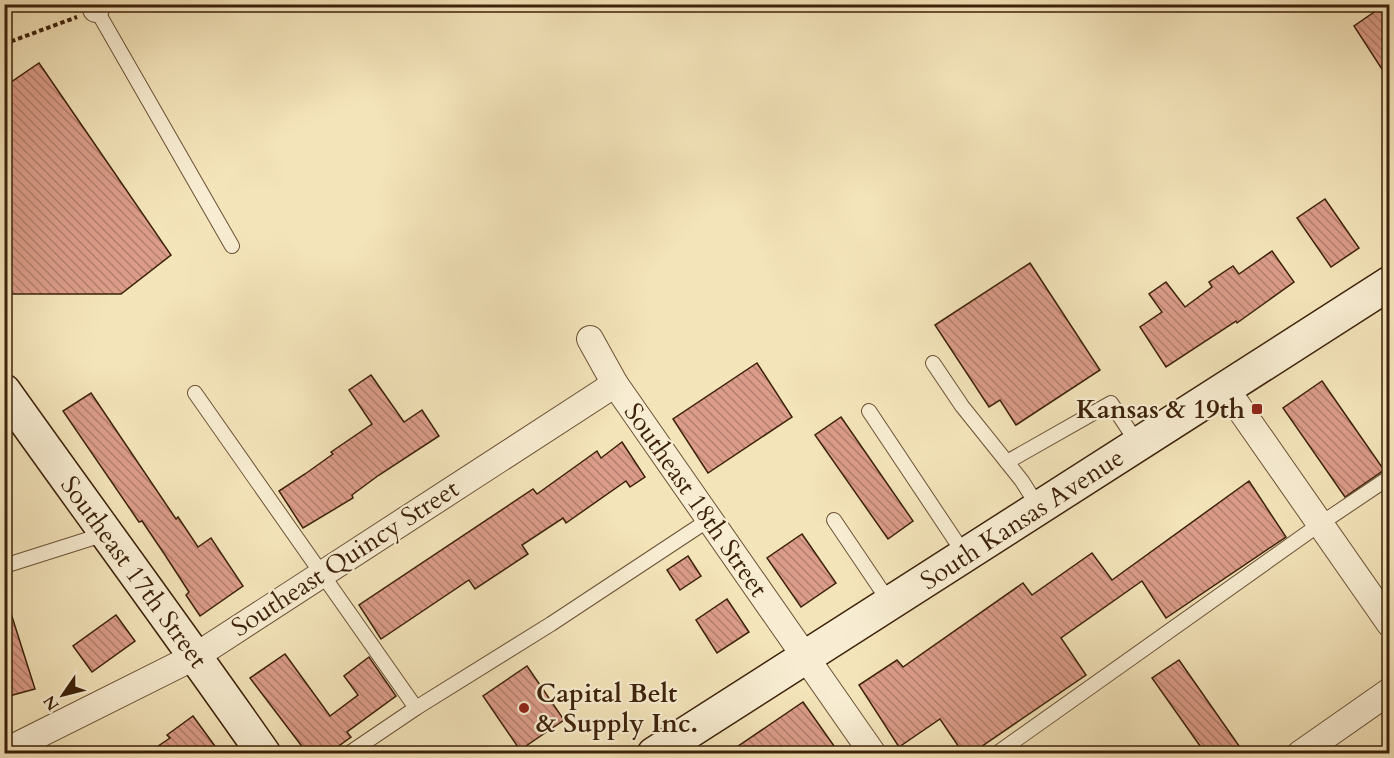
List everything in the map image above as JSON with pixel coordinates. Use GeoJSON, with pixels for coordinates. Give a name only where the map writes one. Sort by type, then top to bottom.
{"type":"FeatureCollection","features":[{"type":"Feature","properties":{"kind":"main road","name":"South Kansas Avenue"},"geometry":{"type":"LineString","coordinates":[[654,753],[1389,283]]}},
{"type":"Feature","properties":{"kind":"main road","name":"Southeast 17th Street"},"geometry":{"type":"LineString","coordinates":[[4,391],[264,753]]}},
{"type":"Feature","properties":{"kind":"street","name":"Southeast 18th Street"},"geometry":{"type":"LineString","coordinates":[[590,339],[615,384],[873,753]]}},
{"type":"Feature","properties":{"kind":"street","name":"Southeast Quincy Street"},"geometry":{"type":"LineString","coordinates":[[4,752],[196,656],[615,384]]}},
{"type":"Feature","properties":{"kind":"street"},"geometry":{"type":"LineString","coordinates":[[1226,389],[1389,624]]}},
{"type":"Feature","properties":{"kind":"street"},"geometry":{"type":"LineString","coordinates":[[1300,753],[1389,691]]}},
{"type":"Feature","properties":{"kind":"lane"},"geometry":{"type":"LineString","coordinates":[[95,7],[232,246]]}},
{"type":"Feature","properties":{"kind":"lane"},"geometry":{"type":"LineString","coordinates":[[933,363],[962,406],[1039,508]]}},
{"type":"Feature","properties":{"kind":"lane"},"geometry":{"type":"LineString","coordinates":[[195,393],[416,708]]}},
{"type":"Feature","properties":{"kind":"lane"},"geometry":{"type":"LineString","coordinates":[[1006,462],[1111,403],[1139,444]]}},
{"type":"Feature","properties":{"kind":"lane"},"geometry":{"type":"LineString","coordinates":[[869,411],[965,555]]}},
{"type":"Feature","properties":{"kind":"lane"},"geometry":{"type":"LineString","coordinates":[[996,753],[1389,477]]}},
{"type":"Feature","properties":{"kind":"lane"},"geometry":{"type":"LineString","coordinates":[[348,753],[711,519]]}},
{"type":"Feature","properties":{"kind":"lane"},"geometry":{"type":"LineString","coordinates":[[834,520],[890,603]]}},
{"type":"Feature","properties":{"kind":"lane"},"geometry":{"type":"LineString","coordinates":[[4,566],[105,534]]}},
{"type":"Feature","properties":{"kind":"path"},"geometry":{"type":"LineString","coordinates":[[4,44],[95,7]]}},
{"type":"Feature","properties":{"kind":"building"},"geometry":{"type":"Polygon","coordinates":[[[1389,4],[1389,80],[1354,26],[1389,4]]]}},
{"type":"Feature","properties":{"kind":"building"},"geometry":{"type":"Polygon","coordinates":[[[39,63],[171,255],[121,294],[4,294],[4,87],[39,63]]]}},
{"type":"Feature","properties":{"kind":"building"},"geometry":{"type":"Polygon","coordinates":[[[1325,199],[1359,248],[1331,267],[1297,218],[1325,199]]]}},
{"type":"Feature","properties":{"kind":"building"},"geometry":{"type":"Polygon","coordinates":[[[1272,251],[1294,282],[1237,323],[1236,321],[1166,367],[1140,327],[1162,312],[1149,294],[1166,282],[1185,307],[1212,287],[1209,282],[1233,266],[1239,274],[1272,251]]]}},
{"type":"Feature","properties":{"kind":"building"},"geometry":{"type":"Polygon","coordinates":[[[1030,263],[1100,370],[1016,425],[1000,400],[989,407],[935,325],[1030,263]]]}},
{"type":"Feature","properties":{"kind":"building"},"geometry":{"type":"Polygon","coordinates":[[[757,363],[792,417],[708,473],[673,419],[757,363]]]}},
{"type":"Feature","properties":{"kind":"building"},"geometry":{"type":"Polygon","coordinates":[[[371,375],[404,422],[422,410],[439,436],[379,475],[352,495],[353,498],[303,528],[279,491],[372,424],[349,390],[371,375]]]}},
{"type":"Feature","properties":{"kind":"building"},"geometry":{"type":"Polygon","coordinates":[[[1322,381],[1384,470],[1345,497],[1283,408],[1322,381]]]}},
{"type":"Feature","properties":{"kind":"building"},"geometry":{"type":"Polygon","coordinates":[[[91,393],[176,519],[178,517],[198,547],[211,538],[243,586],[200,616],[186,595],[189,592],[165,555],[142,521],[139,522],[63,411],[91,393]]]}},
{"type":"Feature","properties":{"kind":"building"},"geometry":{"type":"Polygon","coordinates":[[[841,417],[913,521],[888,539],[815,435],[841,417]]]}},
{"type":"Feature","properties":{"kind":"building"},"geometry":{"type":"Polygon","coordinates":[[[622,442],[645,477],[630,487],[626,481],[566,523],[563,518],[522,545],[528,554],[475,589],[469,580],[381,639],[359,605],[533,489],[537,494],[597,451],[601,458],[622,442]]]}},
{"type":"Feature","properties":{"kind":"building"},"geometry":{"type":"Polygon","coordinates":[[[1249,481],[1286,537],[1166,618],[1142,581],[1061,638],[1086,675],[972,753],[963,753],[940,719],[899,747],[859,685],[897,660],[903,667],[1023,583],[1032,595],[1092,553],[1112,580],[1249,481]]]}},
{"type":"Feature","properties":{"kind":"building"},"geometry":{"type":"Polygon","coordinates":[[[802,534],[836,583],[801,607],[767,558],[802,534]]]}},
{"type":"Feature","properties":{"kind":"building"},"geometry":{"type":"Polygon","coordinates":[[[688,556],[701,576],[680,590],[667,570],[688,556]]]}},
{"type":"Feature","properties":{"kind":"building"},"geometry":{"type":"Polygon","coordinates":[[[727,599],[749,632],[717,653],[696,620],[727,599]]]}},
{"type":"Feature","properties":{"kind":"building"},"geometry":{"type":"Polygon","coordinates":[[[8,604],[35,689],[9,696],[4,680],[4,605],[8,604]]]}},
{"type":"Feature","properties":{"kind":"building"},"geometry":{"type":"Polygon","coordinates":[[[116,615],[135,641],[92,672],[73,646],[116,615]]]}},
{"type":"Feature","properties":{"kind":"building"},"geometry":{"type":"Polygon","coordinates":[[[285,654],[330,716],[358,695],[344,676],[369,657],[396,696],[347,732],[351,737],[329,753],[307,753],[250,678],[285,654]]]}},
{"type":"Feature","properties":{"kind":"building"},"geometry":{"type":"Polygon","coordinates":[[[1179,660],[1244,753],[1205,753],[1152,678],[1179,660]]]}},
{"type":"Feature","properties":{"kind":"building","name":"Capital Belt & Supply Inc."},"geometry":{"type":"Polygon","coordinates":[[[527,666],[564,720],[520,750],[483,696],[527,666]]]}},
{"type":"Feature","properties":{"kind":"building"},"geometry":{"type":"Polygon","coordinates":[[[803,702],[839,753],[728,753],[803,702]]]}},
{"type":"Feature","properties":{"kind":"building"},"geometry":{"type":"Polygon","coordinates":[[[193,716],[220,753],[148,753],[170,738],[167,735],[193,716]]]}},
{"type":"Feature","properties":{"kind":"place","name":"Kansas & 19th"},"geometry":{"type":"Point","coordinates":[1257,409]}},
{"type":"Feature","properties":{"kind":"place","name":"Capital Belt & Supply Inc."},"geometry":{"type":"Point","coordinates":[524,708]}}]}
